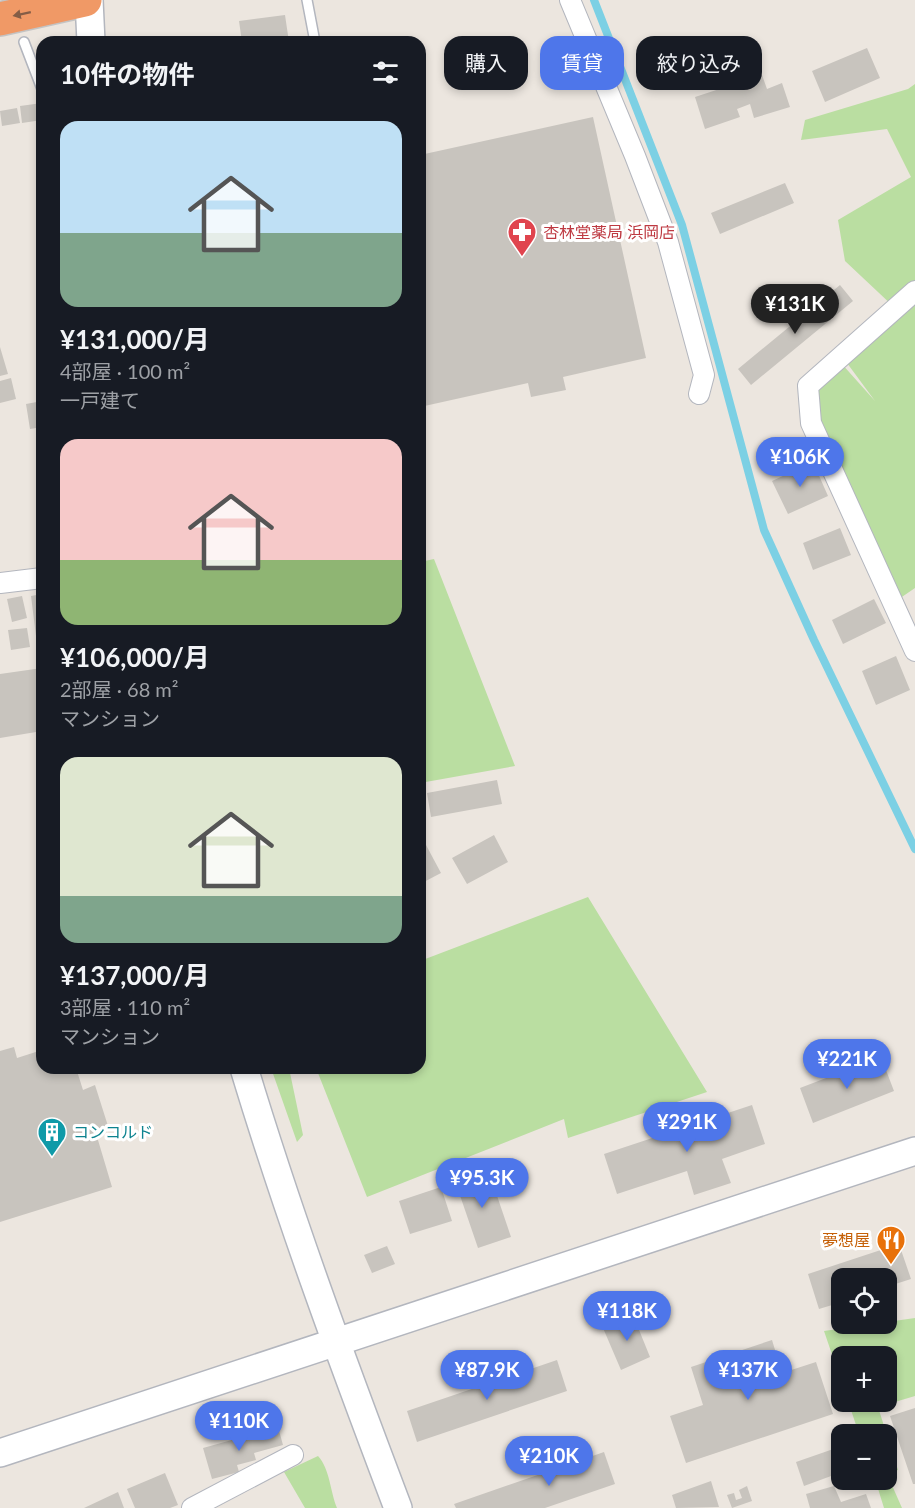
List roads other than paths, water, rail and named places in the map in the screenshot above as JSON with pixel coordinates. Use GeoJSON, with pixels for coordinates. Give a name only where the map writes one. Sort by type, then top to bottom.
{"type":"FeatureCollection","features":[{"type":"Feature","properties":{"kind":"highway"},"geometry":{"type":"LineString","coordinates":[[0,19],[87,0]]}},
{"type":"Feature","properties":{"kind":"street"},"geometry":{"type":"LineString","coordinates":[[87,0],[90,36]]}},
{"type":"Feature","properties":{"kind":"street"},"geometry":{"type":"LineString","coordinates":[[570,0],[668,242],[704,375],[699,394]]}},
{"type":"Feature","properties":{"kind":"street"},"geometry":{"type":"LineString","coordinates":[[915,291],[808,386],[811,423],[915,651]]}},
{"type":"Feature","properties":{"kind":"street"},"geometry":{"type":"LineString","coordinates":[[0,583],[36,579]]}},
{"type":"Feature","properties":{"kind":"street"},"geometry":{"type":"LineString","coordinates":[[246,1074],[335,1341],[398,1508]]}},
{"type":"Feature","properties":{"kind":"street"},"geometry":{"type":"LineString","coordinates":[[0,1453],[915,1150]]}},
{"type":"Feature","properties":{"kind":"street"},"geometry":{"type":"LineString","coordinates":[[192,1508],[293,1455]]}},
{"type":"Feature","properties":{"kind":"lane"},"geometry":{"type":"LineString","coordinates":[[307,0],[314,36]]}},
{"type":"Feature","properties":{"kind":"lane"},"geometry":{"type":"LineString","coordinates":[[24,42],[36,73]]}},
{"type":"Feature","properties":{"kind":"waterway"},"geometry":{"type":"LineString","coordinates":[[594,0],[682,225],[764,530],[814,640],[915,849]]}},
{"type":"Feature","properties":{"kind":"place","name":"杏林堂薬局 浜岡店"},"geometry":{"type":"Point","coordinates":[522,258]}},
{"type":"Feature","properties":{"kind":"place","name":"コンコルド"},"geometry":{"type":"Point","coordinates":[52,1158]}},
{"type":"Feature","properties":{"kind":"place","name":"夢想屋"},"geometry":{"type":"Point","coordinates":[891,1266]}}]}
